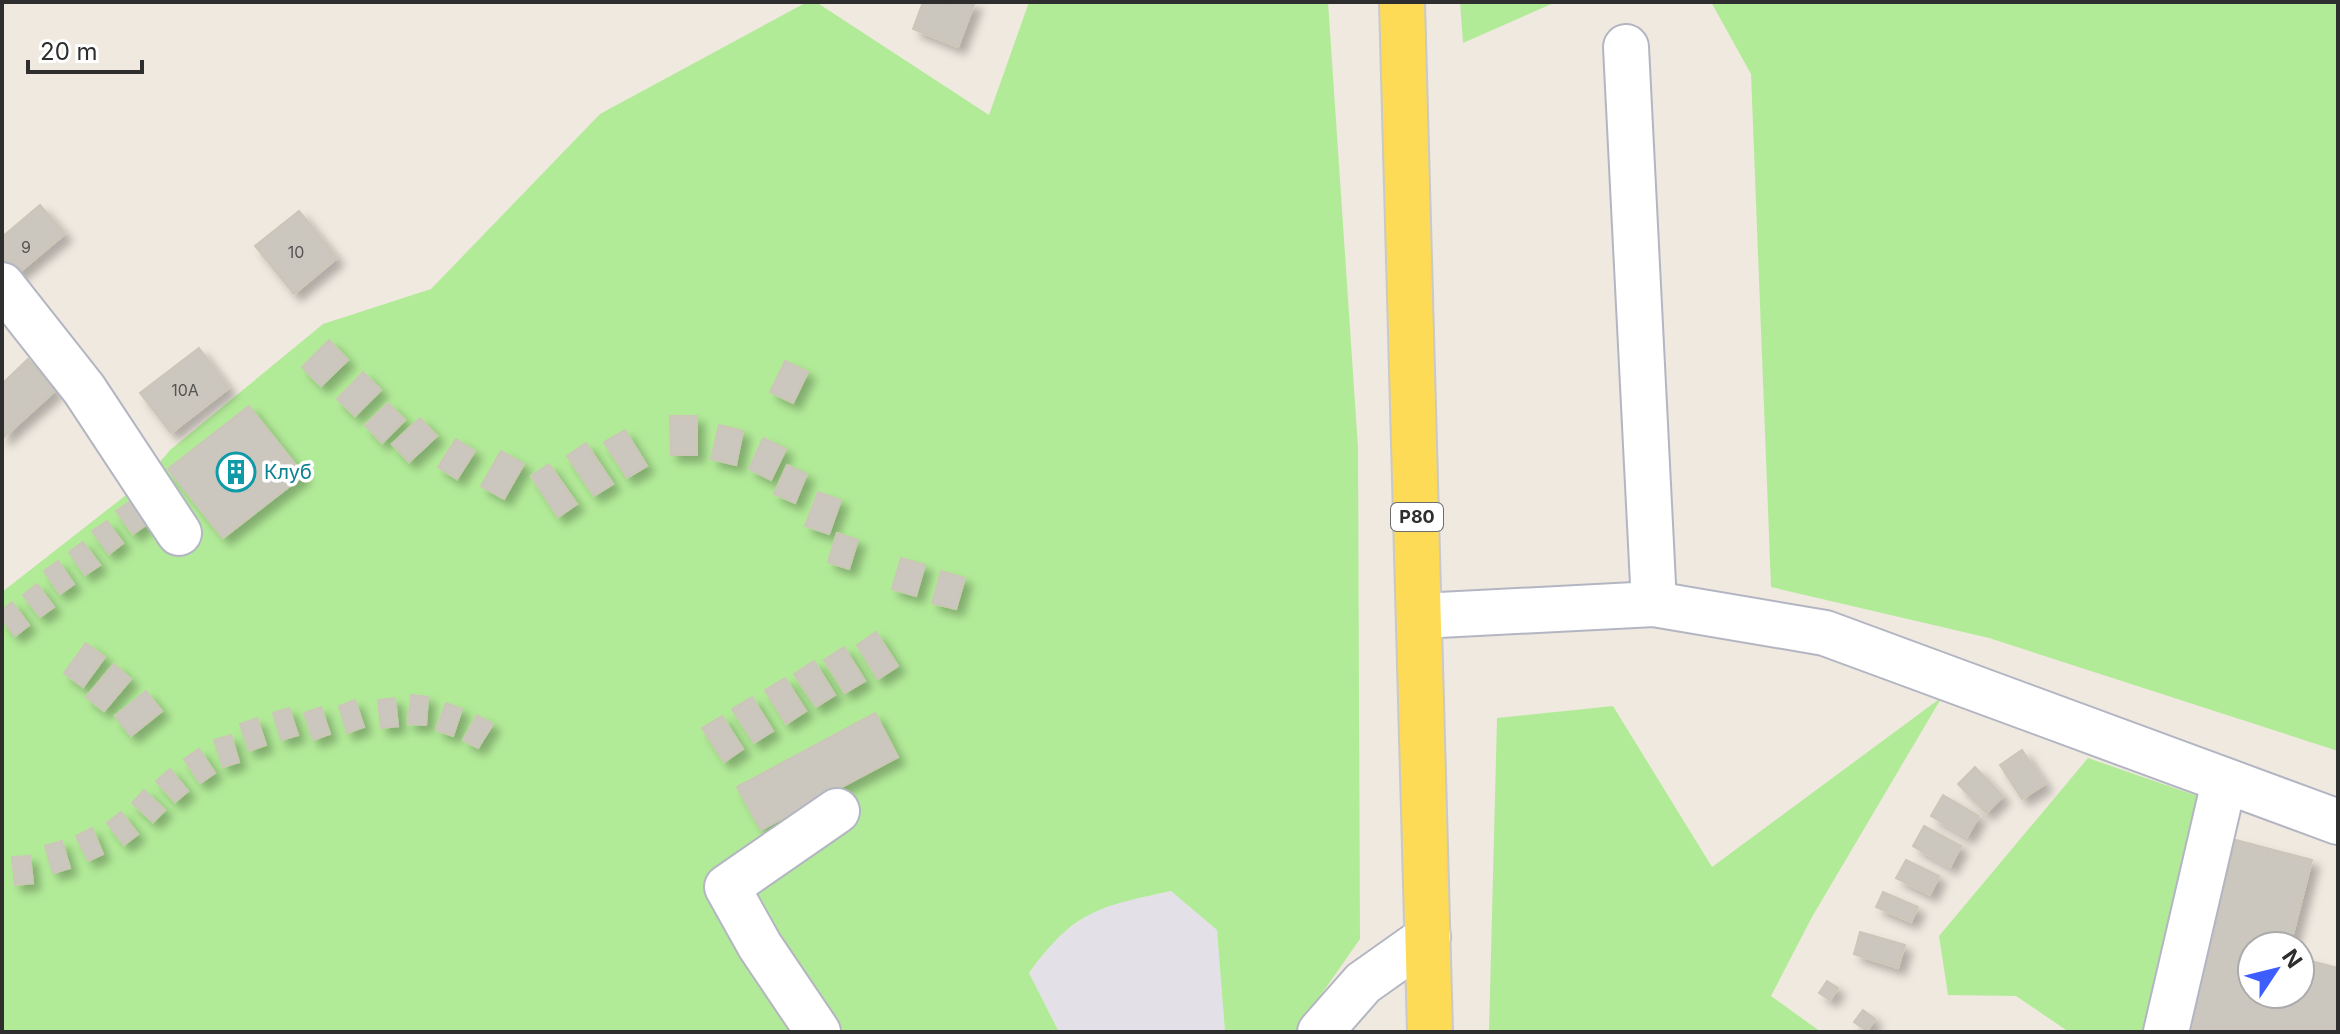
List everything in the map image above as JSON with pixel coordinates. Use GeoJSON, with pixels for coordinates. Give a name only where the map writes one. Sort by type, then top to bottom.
{"type":"FeatureCollection","features":[{"type":"Feature","properties":{"kind":"main road","name":"Р80"},"geometry":{"type":"LineString","coordinates":[[1402,2],[1430,1032]]}},
{"type":"Feature","properties":{"kind":"street"},"geometry":{"type":"LineString","coordinates":[[1626,47],[1654,604]]}},
{"type":"Feature","properties":{"kind":"street"},"geometry":{"type":"LineString","coordinates":[[2,285],[84,389],[179,533]]}},
{"type":"Feature","properties":{"kind":"street"},"geometry":{"type":"LineString","coordinates":[[1420,616],[1654,604],[1825,633],[2338,822]]}},
{"type":"Feature","properties":{"kind":"street"},"geometry":{"type":"LineString","coordinates":[[2166,1032],[2224,782]]}},
{"type":"Feature","properties":{"kind":"street"},"geometry":{"type":"LineString","coordinates":[[818,1032],[760,946],[727,887],[837,811]]}},
{"type":"Feature","properties":{"kind":"street"},"geometry":{"type":"LineString","coordinates":[[1320,1032],[1363,983],[1428,937]]}},
{"type":"Feature","properties":{"kind":"shaded area"},"geometry":{"type":"Polygon","coordinates":[[[1171,891],[1217,930],[1225,1032],[1059,1032],[1029,973],[1054,939],[1099,907],[1171,891]]]}},
{"type":"Feature","properties":{"kind":"green space"},"geometry":{"type":"Polygon","coordinates":[[[807,2],[816,2],[989,115],[1029,2],[1328,2],[1358,447],[1360,939],[1295,1032],[1225,1032],[1217,930],[1171,891],[1090,914],[1060,936],[1045,952],[1029,973],[1059,1032],[2,1032],[2,592],[144,481],[170,450],[323,324],[431,289],[600,114],[807,2]]]}},
{"type":"Feature","properties":{"kind":"green space"},"geometry":{"type":"Polygon","coordinates":[[[1460,2],[1556,2],[1463,43],[1460,2]]]}},
{"type":"Feature","properties":{"kind":"green space"},"geometry":{"type":"Polygon","coordinates":[[[1711,2],[2338,2],[2338,751],[1989,638],[1771,587],[1751,74],[1711,2]]]}},
{"type":"Feature","properties":{"kind":"green space"},"geometry":{"type":"Polygon","coordinates":[[[1942,697],[1812,917],[1771,996],[1821,1032],[1489,1032],[1497,718],[1613,706],[1712,867],[1942,697]]]}},
{"type":"Feature","properties":{"kind":"green space"},"geometry":{"type":"Polygon","coordinates":[[[2088,758],[2206,799],[2146,1032],[2069,1032],[2016,996],[1948,995],[1939,936],[2088,758]]]}},
{"type":"Feature","properties":{"kind":"building"},"geometry":{"type":"Polygon","coordinates":[[[923,2],[951,5],[952,2],[975,2],[958,47],[913,29],[923,2]]]}},
{"type":"Feature","properties":{"kind":"building"},"geometry":{"type":"Polygon","coordinates":[[[40,205],[65,234],[16,275],[2,258],[2,237],[40,205]]]}},
{"type":"Feature","properties":{"kind":"building"},"geometry":{"type":"Polygon","coordinates":[[[299,211],[337,258],[294,294],[255,246],[299,211]]]}},
{"type":"Feature","properties":{"kind":"building"},"geometry":{"type":"Polygon","coordinates":[[[329,340],[348,360],[321,386],[302,367],[329,340]]]}},
{"type":"Feature","properties":{"kind":"building"},"geometry":{"type":"Polygon","coordinates":[[[199,348],[229,388],[171,433],[140,393],[199,348]]]}},
{"type":"Feature","properties":{"kind":"building"},"geometry":{"type":"Polygon","coordinates":[[[28,359],[56,390],[2,439],[2,384],[28,359]]]}},
{"type":"Feature","properties":{"kind":"building"},"geometry":{"type":"Polygon","coordinates":[[[785,361],[808,372],[793,403],[770,392],[785,361]]]}},
{"type":"Feature","properties":{"kind":"building"},"geometry":{"type":"Polygon","coordinates":[[[363,372],[381,390],[355,416],[337,399],[363,372]]]}},
{"type":"Feature","properties":{"kind":"building"},"geometry":{"type":"Polygon","coordinates":[[[388,403],[405,420],[382,443],[365,425],[388,403]]]}},
{"type":"Feature","properties":{"kind":"building","name":"Клуб"},"geometry":{"type":"Polygon","coordinates":[[[249,406],[304,475],[223,538],[168,469],[249,406]]]}},
{"type":"Feature","properties":{"kind":"building"},"geometry":{"type":"Polygon","coordinates":[[[670,416],[697,416],[697,455],[671,455],[670,416]]]}},
{"type":"Feature","properties":{"kind":"building"},"geometry":{"type":"Polygon","coordinates":[[[420,418],[437,436],[409,462],[392,444],[420,418]]]}},
{"type":"Feature","properties":{"kind":"building"},"geometry":{"type":"Polygon","coordinates":[[[719,425],[743,431],[736,465],[711,459],[719,425]]]}},
{"type":"Feature","properties":{"kind":"building"},"geometry":{"type":"Polygon","coordinates":[[[625,430],[647,466],[627,478],[604,442],[625,430]]]}},
{"type":"Feature","properties":{"kind":"building"},"geometry":{"type":"Polygon","coordinates":[[[763,438],[786,449],[771,480],[749,469],[763,438]]]}},
{"type":"Feature","properties":{"kind":"building"},"geometry":{"type":"Polygon","coordinates":[[[456,439],[475,451],[457,479],[438,467],[456,439]]]}},
{"type":"Feature","properties":{"kind":"building"},"geometry":{"type":"Polygon","coordinates":[[[586,443],[613,484],[594,496],[567,456],[586,443]]]}},
{"type":"Feature","properties":{"kind":"building"},"geometry":{"type":"Polygon","coordinates":[[[501,451],[524,464],[504,499],[481,486],[501,451]]]}},
{"type":"Feature","properties":{"kind":"building"},"geometry":{"type":"Polygon","coordinates":[[[549,464],[577,504],[558,517],[531,476],[549,464]]]}},
{"type":"Feature","properties":{"kind":"building"},"geometry":{"type":"Polygon","coordinates":[[[787,465],[807,474],[795,503],[774,494],[787,465]]]}},
{"type":"Feature","properties":{"kind":"building"},"geometry":{"type":"Polygon","coordinates":[[[818,492],[841,500],[829,534],[805,526],[818,492]]]}},
{"type":"Feature","properties":{"kind":"building"},"geometry":{"type":"Polygon","coordinates":[[[131,501],[147,524],[133,534],[116,511],[131,501]]]}},
{"type":"Feature","properties":{"kind":"building"},"geometry":{"type":"Polygon","coordinates":[[[107,521],[123,543],[109,554],[92,531],[107,521]]]}},
{"type":"Feature","properties":{"kind":"building"},"geometry":{"type":"Polygon","coordinates":[[[837,533],[858,540],[849,569],[828,562],[837,533]]]}},
{"type":"Feature","properties":{"kind":"building"},"geometry":{"type":"Polygon","coordinates":[[[83,542],[100,565],[85,575],[69,552],[83,542]]]}},
{"type":"Feature","properties":{"kind":"building"},"geometry":{"type":"Polygon","coordinates":[[[901,558],[925,565],[916,596],[892,589],[901,558]]]}},
{"type":"Feature","properties":{"kind":"building"},"geometry":{"type":"Polygon","coordinates":[[[58,561],[74,584],[60,594],[44,571],[58,561]]]}},
{"type":"Feature","properties":{"kind":"building"},"geometry":{"type":"Polygon","coordinates":[[[941,571],[965,578],[956,609],[932,603],[941,571]]]}},
{"type":"Feature","properties":{"kind":"building"},"geometry":{"type":"Polygon","coordinates":[[[37,584],[54,607],[40,617],[23,595],[37,584]]]}},
{"type":"Feature","properties":{"kind":"building"},"geometry":{"type":"Polygon","coordinates":[[[12,602],[29,625],[15,636],[2,619],[2,610],[12,602]]]}},
{"type":"Feature","properties":{"kind":"building"},"geometry":{"type":"Polygon","coordinates":[[[876,632],[898,666],[878,679],[857,645],[876,632]]]}},
{"type":"Feature","properties":{"kind":"building"},"geometry":{"type":"Polygon","coordinates":[[[86,643],[105,657],[83,687],[64,673],[86,643]]]}},
{"type":"Feature","properties":{"kind":"building"},"geometry":{"type":"Polygon","coordinates":[[[844,647],[865,681],[845,693],[824,660],[844,647]]]}},
{"type":"Feature","properties":{"kind":"building"},"geometry":{"type":"Polygon","coordinates":[[[814,661],[835,695],[816,707],[794,674],[814,661]]]}},
{"type":"Feature","properties":{"kind":"building"},"geometry":{"type":"Polygon","coordinates":[[[114,664],[131,679],[104,711],[86,697],[114,664]]]}},
{"type":"Feature","properties":{"kind":"building"},"geometry":{"type":"Polygon","coordinates":[[[785,678],[806,711],[786,724],[765,690],[785,678]]]}},
{"type":"Feature","properties":{"kind":"building"},"geometry":{"type":"Polygon","coordinates":[[[146,691],[162,711],[131,736],[115,716],[146,691]]]}},
{"type":"Feature","properties":{"kind":"building"},"geometry":{"type":"Polygon","coordinates":[[[411,695],[428,697],[426,725],[408,724],[411,695]]]}},
{"type":"Feature","properties":{"kind":"building"},"geometry":{"type":"Polygon","coordinates":[[[752,697],[773,731],[754,743],[732,709],[752,697]]]}},
{"type":"Feature","properties":{"kind":"building"},"geometry":{"type":"Polygon","coordinates":[[[395,698],[398,726],[381,728],[378,700],[395,698]]]}},
{"type":"Feature","properties":{"kind":"building"},"geometry":{"type":"Polygon","coordinates":[[[355,700],[364,727],[347,733],[339,706],[355,700]]]}},
{"type":"Feature","properties":{"kind":"building"},"geometry":{"type":"Polygon","coordinates":[[[446,703],[462,709],[453,736],[436,730],[446,703]]]}},
{"type":"Feature","properties":{"kind":"building"},"geometry":{"type":"Polygon","coordinates":[[[321,707],[330,734],[313,740],[304,713],[321,707]]]}},
{"type":"Feature","properties":{"kind":"building"},"geometry":{"type":"Polygon","coordinates":[[[289,708],[298,735],[281,740],[273,713],[289,708]]]}},
{"type":"Feature","properties":{"kind":"building"},"geometry":{"type":"Polygon","coordinates":[[[875,713],[898,757],[761,830],[737,787],[875,713]]]}},
{"type":"Feature","properties":{"kind":"building"},"geometry":{"type":"Polygon","coordinates":[[[477,715],[493,724],[478,748],[463,740],[477,715]]]}},
{"type":"Feature","properties":{"kind":"building"},"geometry":{"type":"Polygon","coordinates":[[[722,716],[743,749],[724,762],[702,728],[722,716]]]}},
{"type":"Feature","properties":{"kind":"building"},"geometry":{"type":"Polygon","coordinates":[[[257,718],[266,745],[249,751],[240,724],[257,718]]]}},
{"type":"Feature","properties":{"kind":"building"},"geometry":{"type":"Polygon","coordinates":[[[231,735],[239,762],[223,767],[214,740],[231,735]]]}},
{"type":"Feature","properties":{"kind":"building"},"geometry":{"type":"Polygon","coordinates":[[[199,749],[215,773],[200,783],[184,759],[199,749]]]}},
{"type":"Feature","properties":{"kind":"building"},"geometry":{"type":"Polygon","coordinates":[[[2022,750],[2045,784],[2022,799],[2000,765],[2022,750]]]}},
{"type":"Feature","properties":{"kind":"building"},"geometry":{"type":"Polygon","coordinates":[[[1975,767],[2003,796],[1986,813],[1958,784],[1975,767]]]}},
{"type":"Feature","properties":{"kind":"building"},"geometry":{"type":"Polygon","coordinates":[[[170,769],[188,791],[175,802],[156,781],[170,769]]]}},
{"type":"Feature","properties":{"kind":"building"},"geometry":{"type":"Polygon","coordinates":[[[144,790],[165,810],[153,822],[132,803],[144,790]]]}},
{"type":"Feature","properties":{"kind":"building"},"geometry":{"type":"Polygon","coordinates":[[[1943,795],[1979,816],[1967,837],[1931,816],[1943,795]]]}},
{"type":"Feature","properties":{"kind":"building"},"geometry":{"type":"Polygon","coordinates":[[[121,812],[138,834],[124,845],[107,823],[121,812]]]}},
{"type":"Feature","properties":{"kind":"building"},"geometry":{"type":"Polygon","coordinates":[[[1924,826],[1961,846],[1950,867],[1913,846],[1924,826]]]}},
{"type":"Feature","properties":{"kind":"building"},"geometry":{"type":"Polygon","coordinates":[[[92,828],[103,854],[88,861],[76,836],[92,828]]]}},
{"type":"Feature","properties":{"kind":"building"},"geometry":{"type":"Polygon","coordinates":[[[2236,840],[2312,860],[2294,930],[2236,930],[2236,1010],[2316,1010],[2316,962],[2338,968],[2338,1032],[2187,1032],[2236,840]]]}},
{"type":"Feature","properties":{"kind":"building"},"geometry":{"type":"Polygon","coordinates":[[[62,841],[70,868],[53,873],[45,846],[62,841]]]}},
{"type":"Feature","properties":{"kind":"building"},"geometry":{"type":"Polygon","coordinates":[[[30,856],[33,883],[15,885],[12,857],[30,856]]]}},
{"type":"Feature","properties":{"kind":"building"},"geometry":{"type":"Polygon","coordinates":[[[1906,860],[1939,876],[1930,895],[1896,878],[1906,860]]]}},
{"type":"Feature","properties":{"kind":"building"},"geometry":{"type":"Polygon","coordinates":[[[1883,892],[1918,907],[1911,922],[1876,907],[1883,892]]]}},
{"type":"Feature","properties":{"kind":"building"},"geometry":{"type":"Polygon","coordinates":[[[1860,932],[1905,945],[1898,968],[1854,954],[1860,932]]]}},
{"type":"Feature","properties":{"kind":"building"},"geometry":{"type":"Polygon","coordinates":[[[1827,981],[1838,988],[1830,1000],[1819,993],[1827,981]]]}},
{"type":"Feature","properties":{"kind":"building"},"geometry":{"type":"Polygon","coordinates":[[[1863,1010],[1875,1019],[1867,1031],[1854,1022],[1863,1010]]]}},
{"type":"Feature","properties":{"kind":"place","name":"Клуб"},"geometry":{"type":"Point","coordinates":[236,472]}}]}
